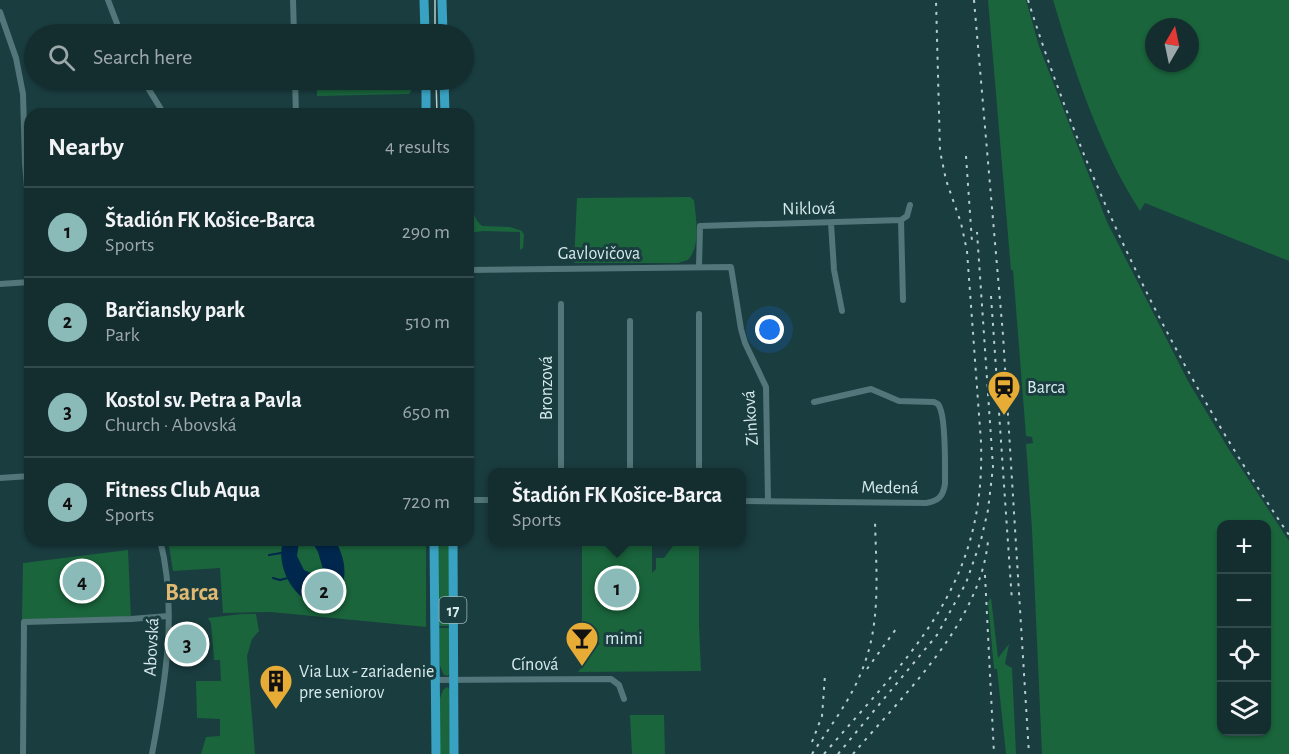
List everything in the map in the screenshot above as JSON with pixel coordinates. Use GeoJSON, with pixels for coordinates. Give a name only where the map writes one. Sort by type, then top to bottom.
{"type":"FeatureCollection","features":[{"type":"Feature","properties":{"kind":"main road"},"geometry":{"type":"LineString","coordinates":[[424,0],[425,24]]}},
{"type":"Feature","properties":{"kind":"main road"},"geometry":{"type":"LineString","coordinates":[[442,0],[443,24]]}},
{"type":"Feature","properties":{"kind":"main road"},"geometry":{"type":"LineString","coordinates":[[426,90],[426,108]]}},
{"type":"Feature","properties":{"kind":"main road"},"geometry":{"type":"LineString","coordinates":[[444,90],[444,108]]}},
{"type":"Feature","properties":{"kind":"main road","name":"17"},"geometry":{"type":"LineString","coordinates":[[434,546],[436,754]]}},
{"type":"Feature","properties":{"kind":"main road","name":"17"},"geometry":{"type":"LineString","coordinates":[[453,546],[454,754]]}},
{"type":"Feature","properties":{"kind":"street"},"geometry":{"type":"LineString","coordinates":[[108,0],[117,24]]}},
{"type":"Feature","properties":{"kind":"street"},"geometry":{"type":"LineString","coordinates":[[293,0],[294,24]]}},
{"type":"Feature","properties":{"kind":"street"},"geometry":{"type":"LineString","coordinates":[[0,12],[16,58],[23,94],[24,133]]}},
{"type":"Feature","properties":{"kind":"street"},"geometry":{"type":"LineString","coordinates":[[149,90],[160,108]]}},
{"type":"Feature","properties":{"kind":"street"},"geometry":{"type":"LineString","coordinates":[[295,90],[296,108]]}},
{"type":"Feature","properties":{"kind":"street"},"geometry":{"type":"LineString","coordinates":[[903,300],[901,220],[907,216],[910,205]]}},
{"type":"Feature","properties":{"kind":"street","name":"Niklová"},"geometry":{"type":"LineString","coordinates":[[699,267],[700,226],[901,220]]}},
{"type":"Feature","properties":{"kind":"street"},"geometry":{"type":"LineString","coordinates":[[831,223],[834,270],[842,311]]}},
{"type":"Feature","properties":{"kind":"street","name":"Gavlovičova"},"geometry":{"type":"LineString","coordinates":[[474,268],[731,267]]}},
{"type":"Feature","properties":{"kind":"street","name":"Zinková"},"geometry":{"type":"LineString","coordinates":[[731,267],[745,343],[766,387],[768,501]]}},
{"type":"Feature","properties":{"kind":"street"},"geometry":{"type":"LineString","coordinates":[[474,272],[482,269]]}},
{"type":"Feature","properties":{"kind":"street"},"geometry":{"type":"LineString","coordinates":[[0,284],[24,282]]}},
{"type":"Feature","properties":{"kind":"street","name":"Bronzová"},"geometry":{"type":"LineString","coordinates":[[561,304],[561,468]]}},
{"type":"Feature","properties":{"kind":"street"},"geometry":{"type":"LineString","coordinates":[[699,314],[699,468]]}},
{"type":"Feature","properties":{"kind":"street"},"geometry":{"type":"LineString","coordinates":[[630,321],[630,468]]}},
{"type":"Feature","properties":{"kind":"street","name":"Medená"},"geometry":{"type":"LineString","coordinates":[[746,501],[934,502],[944,492],[942,422],[941,409],[938,404],[899,402],[870,388],[814,402]]}},
{"type":"Feature","properties":{"kind":"street"},"geometry":{"type":"LineString","coordinates":[[0,478],[24,476]]}},
{"type":"Feature","properties":{"kind":"street","name":"Abovská"},"geometry":{"type":"LineString","coordinates":[[152,754],[164,688],[168,616],[166,572],[161,546]]}},
{"type":"Feature","properties":{"kind":"street"},"geometry":{"type":"LineString","coordinates":[[24,754],[24,622],[168,616]]}},
{"type":"Feature","properties":{"kind":"street","name":"Cínová"},"geometry":{"type":"LineString","coordinates":[[435,680],[611,679],[619,685],[624,699]]}},
{"type":"Feature","properties":{"kind":"green space"},"geometry":{"type":"Polygon","coordinates":[[[988,0],[1026,0],[1039,46],[1107,222],[1188,381],[1228,448],[1289,541],[1289,754],[1042,754],[1026,444],[1033,443],[1032,437],[1026,436],[1013,270],[1011,270],[988,0]]]}},
{"type":"Feature","properties":{"kind":"green space"},"geometry":{"type":"Polygon","coordinates":[[[1053,0],[1289,0],[1289,261],[1145,203],[1140,211],[1112,161],[1079,82],[1053,0]]]}},
{"type":"Feature","properties":{"kind":"green space"},"geometry":{"type":"Polygon","coordinates":[[[317,90],[411,90],[409,94],[317,96],[317,90]]]}},
{"type":"Feature","properties":{"kind":"green space"},"geometry":{"type":"Polygon","coordinates":[[[690,197],[694,200],[697,232],[695,247],[688,260],[678,263],[574,263],[577,198],[690,197]]]}},
{"type":"Feature","properties":{"kind":"green space"},"geometry":{"type":"Polygon","coordinates":[[[474,214],[482,226],[510,227],[522,231],[523,248],[520,250],[520,232],[474,232],[474,214]]]}},
{"type":"Feature","properties":{"kind":"green space"},"geometry":{"type":"Polygon","coordinates":[[[169,546],[426,546],[426,627],[271,612],[223,613],[220,568],[173,571],[169,546]]]}},
{"type":"Feature","properties":{"kind":"green space"},"geometry":{"type":"Polygon","coordinates":[[[438,546],[450,546],[449,626],[439,626],[438,546]]]}},
{"type":"Feature","properties":{"kind":"green space"},"geometry":{"type":"Polygon","coordinates":[[[582,546],[652,546],[652,573],[656,569],[656,558],[664,558],[673,546],[699,546],[701,671],[578,672],[600,643],[582,642],[582,546]]]}},
{"type":"Feature","properties":{"kind":"green space"},"geometry":{"type":"Polygon","coordinates":[[[128,550],[131,619],[24,622],[22,619],[23,563],[128,550]]]}},
{"type":"Feature","properties":{"kind":"green space"},"geometry":{"type":"Polygon","coordinates":[[[991,598],[998,658],[1009,644],[1005,664],[1012,668],[1016,754],[1006,754],[997,669],[994,669],[988,602],[991,598]]]}},
{"type":"Feature","properties":{"kind":"green space"},"geometry":{"type":"Polygon","coordinates":[[[256,614],[259,631],[252,639],[247,656],[255,754],[201,754],[206,737],[220,736],[220,719],[197,718],[196,681],[221,681],[220,660],[214,660],[211,623],[208,618],[256,614]]]}},
{"type":"Feature","properties":{"kind":"green space"},"geometry":{"type":"Polygon","coordinates":[[[439,628],[449,628],[448,676],[444,675],[440,666],[439,628]]]}},
{"type":"Feature","properties":{"kind":"green space"},"geometry":{"type":"Polygon","coordinates":[[[447,687],[449,689],[450,754],[440,754],[440,698],[447,687]]]}},
{"type":"Feature","properties":{"kind":"green space"},"geometry":{"type":"Polygon","coordinates":[[[630,715],[664,715],[665,754],[632,754],[630,715]]]}},
{"type":"Feature","properties":{"kind":"water"},"geometry":{"type":"Polygon","coordinates":[[[282,546],[298,546],[297,556],[304,570],[315,575],[321,573],[323,569],[314,546],[338,546],[344,563],[344,579],[333,600],[313,602],[296,591],[290,584],[283,566],[282,546]]]}},
{"type":"Feature","properties":{"kind":"waterway"},"geometry":{"type":"LineString","coordinates":[[269,555],[281,553]]}},
{"type":"Feature","properties":{"kind":"waterway"},"geometry":{"type":"LineString","coordinates":[[273,578],[280,580],[288,578]]}},
{"type":"Feature","properties":{"kind":"tram line"},"geometry":{"type":"LineString","coordinates":[[435,0],[435,24]]}},
{"type":"Feature","properties":{"kind":"tram line"},"geometry":{"type":"LineString","coordinates":[[436,90],[437,108]]}},
{"type":"Feature","properties":{"kind":"railway"},"geometry":{"type":"LineString","coordinates":[[824,754],[886,683],[937,614],[956,578],[971,538],[979,493],[981,442],[967,251],[940,151],[936,0]]}},
{"type":"Feature","properties":{"kind":"railway"},"geometry":{"type":"LineString","coordinates":[[974,0],[1003,335],[1029,754]]}},
{"type":"Feature","properties":{"kind":"railway"},"geometry":{"type":"LineString","coordinates":[[1028,0],[1078,141],[1139,277],[1209,409],[1289,535]]}},
{"type":"Feature","properties":{"kind":"railway"},"geometry":{"type":"LineString","coordinates":[[966,156],[972,242]]}},
{"type":"Feature","properties":{"kind":"railway"},"geometry":{"type":"LineString","coordinates":[[838,754],[937,635],[966,583],[981,540],[988,510],[993,467],[977,232]]}},
{"type":"Feature","properties":{"kind":"railway"},"geometry":{"type":"LineString","coordinates":[[991,296],[1012,601]]}},
{"type":"Feature","properties":{"kind":"railway"},"geometry":{"type":"LineString","coordinates":[[812,754],[855,687],[870,645],[876,592],[875,520]]}},
{"type":"Feature","properties":{"kind":"railway"},"geometry":{"type":"LineString","coordinates":[[853,754],[916,682],[955,629],[971,600],[982,571],[988,541]]}},
{"type":"Feature","properties":{"kind":"railway"},"geometry":{"type":"LineString","coordinates":[[985,575],[994,754]]}},
{"type":"Feature","properties":{"kind":"railway"},"geometry":{"type":"LineString","coordinates":[[867,669],[896,629]]}},
{"type":"Feature","properties":{"kind":"railway"},"geometry":{"type":"LineString","coordinates":[[812,742],[822,716],[825,675]]}},
{"type":"Feature","properties":{"kind":"place","name":"Barca"},"geometry":{"type":"Point","coordinates":[1004,416]}},
{"type":"Feature","properties":{"kind":"place","name":"Fitness Club Aqua"},"geometry":{"type":"Point","coordinates":[82,581]}},
{"type":"Feature","properties":{"kind":"place","name":"Štadión FK Košice-Barca"},"geometry":{"type":"Point","coordinates":[617,588]}},
{"type":"Feature","properties":{"kind":"place","name":"Barčiansky park"},"geometry":{"type":"Point","coordinates":[324,591]}},
{"type":"Feature","properties":{"kind":"place","name":"Kostol sv. Petra a Pavla"},"geometry":{"type":"Point","coordinates":[187,644]}},
{"type":"Feature","properties":{"kind":"place","name":"mimi"},"geometry":{"type":"Point","coordinates":[582,667]}},
{"type":"Feature","properties":{"kind":"place","name":"Via Lux - zariadenie pre seniorov"},"geometry":{"type":"Point","coordinates":[276,710]}},
{"type":"Feature","properties":{"kind":"district","name":"Barca"},"geometry":{"type":"Point","coordinates":[192,592]}}]}
